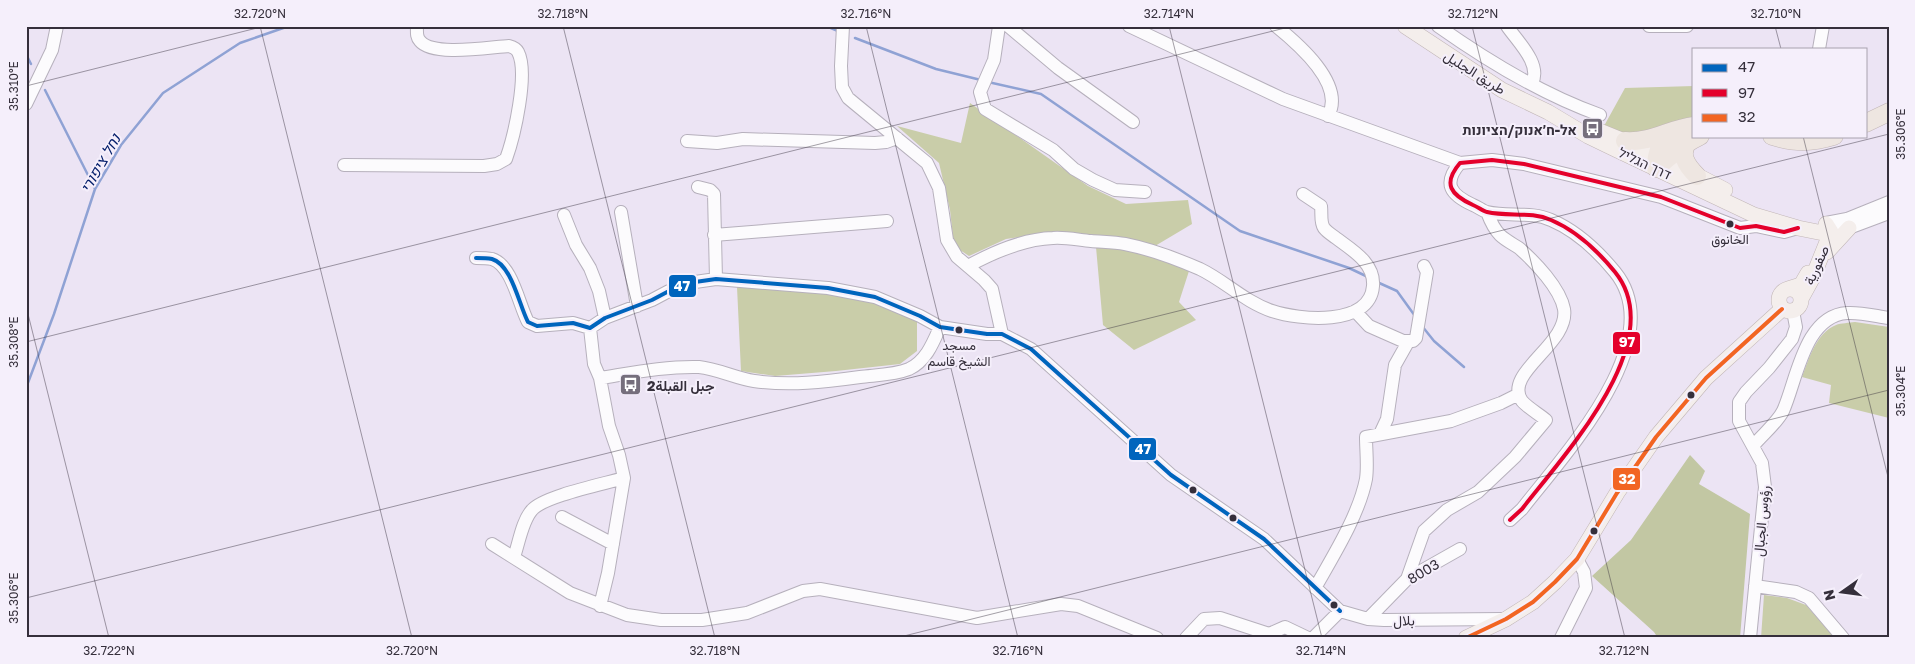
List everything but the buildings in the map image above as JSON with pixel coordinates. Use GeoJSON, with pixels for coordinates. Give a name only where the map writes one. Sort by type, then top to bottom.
{"type":"FeatureCollection","features":[{"type":"Feature","properties":{"kind":"highway"},"geometry":{"type":"LineString","coordinates":[[1868,122],[1889,112]]}},
{"type":"Feature","properties":{"kind":"highway"},"geometry":{"type":"LineString","coordinates":[[1625,141],[1650,140],[1681,128],[1692,131]]}},
{"type":"Feature","properties":{"kind":"highway"},"geometry":{"type":"LineString","coordinates":[[1659,161],[1692,134]]}},
{"type":"Feature","properties":{"kind":"highway"},"geometry":{"type":"LineString","coordinates":[[1692,135],[1684,147],[1683,155],[1686,163],[1697,176]]}},
{"type":"Feature","properties":{"kind":"highway"},"geometry":{"type":"LineString","coordinates":[[1779,138],[1793,142],[1818,141],[1828,138]]}},
{"type":"Feature","properties":{"kind":"main road","name":"طريق الجليل"},"geometry":{"type":"LineString","coordinates":[[1405,26],[1502,90],[1548,112]]}},
{"type":"Feature","properties":{"kind":"main road","name":"דרך הגליל"},"geometry":{"type":"LineString","coordinates":[[1548,112],[1625,141],[1754,215],[1801,229],[1826,229]]}},
{"type":"Feature","properties":{"kind":"main road","name":"דרך הגליל"},"geometry":{"type":"LineString","coordinates":[[1548,112],[1588,136],[1697,176],[1748,203],[1826,229]]}},
{"type":"Feature","properties":{"kind":"main road"},"geometry":{"type":"LineString","coordinates":[[1817,263],[1849,228]]}},
{"type":"Feature","properties":{"kind":"main road"},"geometry":{"type":"LineString","coordinates":[[1801,229],[1816,244],[1817,263]]}},
{"type":"Feature","properties":{"kind":"main road","name":"صفورية"},"geometry":{"type":"LineString","coordinates":[[1466,638],[1506,619],[1533,602],[1577,559],[1616,493],[1656,436],[1706,378],[1792,306],[1817,263],[1826,229]]}},
{"type":"Feature","properties":{"kind":"main road","name":"صفورية"},"geometry":{"type":"LineString","coordinates":[[1788,289],[1801,285],[1817,263]]}},
{"type":"Feature","properties":{"kind":"main road"},"geometry":{"type":"LineString","coordinates":[[1788,289],[1798,292],[1792,306],[1778,299],[1782,292],[1788,289]]}},
{"type":"Feature","properties":{"kind":"street"},"geometry":{"type":"LineString","coordinates":[[26,104],[52,50],[57,26]]}},
{"type":"Feature","properties":{"kind":"street"},"geometry":{"type":"LineString","coordinates":[[344,166],[484,166],[497,164],[506,159],[519,107],[521,85],[519,54],[515,48],[509,46],[444,50],[431,48],[420,42],[417,26]]}},
{"type":"Feature","properties":{"kind":"street"},"geometry":{"type":"LineString","coordinates":[[842,26],[841,78],[845,93],[854,103],[927,163],[934,174],[939,188],[947,240],[954,253],[992,289],[1002,334]]}},
{"type":"Feature","properties":{"kind":"street"},"geometry":{"type":"LineString","coordinates":[[999,26],[994,60],[980,92],[985,109],[1053,150],[1074,169],[1094,180],[1115,190],[1145,192]]}},
{"type":"Feature","properties":{"kind":"street"},"geometry":{"type":"LineString","coordinates":[[1008,26],[1058,68],[1133,122]]}},
{"type":"Feature","properties":{"kind":"street"},"geometry":{"type":"LineString","coordinates":[[1129,26],[1283,99],[1460,163],[1492,160],[1524,164],[1661,197],[1740,228],[1756,226],[1784,232],[1801,229]]}},
{"type":"Feature","properties":{"kind":"street"},"geometry":{"type":"LineString","coordinates":[[1276,26],[1301,47],[1317,64],[1331,96],[1331,111],[1328,116]]}},
{"type":"Feature","properties":{"kind":"street"},"geometry":{"type":"LineString","coordinates":[[1438,26],[1465,45],[1566,102],[1600,115]]}},
{"type":"Feature","properties":{"kind":"street"},"geometry":{"type":"LineString","coordinates":[[1507,26],[1532,62],[1535,77],[1532,83]]}},
{"type":"Feature","properties":{"kind":"street"},"geometry":{"type":"LineString","coordinates":[[1649,26],[1687,26]]}},
{"type":"Feature","properties":{"kind":"street"},"geometry":{"type":"LineString","coordinates":[[1819,48],[1823,26]]}},
{"type":"Feature","properties":{"kind":"street"},"geometry":{"type":"LineString","coordinates":[[687,141],[717,143],[743,139],[875,144],[897,138]]}},
{"type":"Feature","properties":{"kind":"street"},"geometry":{"type":"LineString","coordinates":[[1460,163],[1450,180],[1450,187],[1456,195],[1487,212],[1520,214],[1549,219],[1572,230],[1594,248],[1616,274],[1626,293],[1632,313],[1628,345],[1613,382],[1594,416],[1522,509],[1510,520]]}},
{"type":"Feature","properties":{"kind":"street"},"geometry":{"type":"LineString","coordinates":[[698,187],[710,190],[714,194],[716,279]]}},
{"type":"Feature","properties":{"kind":"street"},"geometry":{"type":"LineString","coordinates":[[968,266],[995,251],[1053,238],[1125,244],[1201,270],[1250,301],[1272,311],[1300,317],[1348,315],[1363,306],[1372,294],[1373,284],[1368,266],[1359,255],[1326,230],[1322,223],[1321,206],[1303,194]]}},
{"type":"Feature","properties":{"kind":"street"},"geometry":{"type":"LineString","coordinates":[[1826,229],[1889,202]]}},
{"type":"Feature","properties":{"kind":"street"},"geometry":{"type":"LineString","coordinates":[[620,212],[637,306]]}},
{"type":"Feature","properties":{"kind":"street"},"geometry":{"type":"LineString","coordinates":[[1407,579],[1424,531],[1447,510],[1478,492],[1515,458],[1546,420],[1522,401],[1519,394],[1520,379],[1524,372],[1554,341],[1561,330],[1564,309],[1552,284],[1534,262],[1500,235],[1487,212]]}},
{"type":"Feature","properties":{"kind":"street"},"geometry":{"type":"LineString","coordinates":[[1826,229],[1849,228],[1889,212]]}},
{"type":"Feature","properties":{"kind":"street"},"geometry":{"type":"LineString","coordinates":[[564,215],[576,245],[590,268],[599,291],[605,318]]}},
{"type":"Feature","properties":{"kind":"street"},"geometry":{"type":"LineString","coordinates":[[714,235],[887,221]]}},
{"type":"Feature","properties":{"kind":"street"},"geometry":{"type":"LineString","coordinates":[[476,258],[493,259],[504,268],[511,279],[525,316],[532,325],[573,323],[590,328]]}},
{"type":"Feature","properties":{"kind":"street"},"geometry":{"type":"LineString","coordinates":[[1355,311],[1369,326],[1408,342],[1413,341],[1416,338],[1427,272],[1424,266]]}},
{"type":"Feature","properties":{"kind":"street"},"geometry":{"type":"LineString","coordinates":[[590,328],[605,318],[695,282],[716,279],[828,288],[875,297],[920,316],[940,327],[987,334],[1002,334],[1031,349],[1171,475],[1264,539],[1340,611],[1313,638]]}},
{"type":"Feature","properties":{"kind":"street","name":"رؤوس الجبال"},"geometry":{"type":"LineString","coordinates":[[1750,638],[1765,487],[1762,463],[1739,421],[1739,402],[1792,339],[1796,327],[1792,306]]}},
{"type":"Feature","properties":{"kind":"street"},"geometry":{"type":"LineString","coordinates":[[1753,446],[1782,412],[1808,342],[1823,323],[1846,312],[1889,318]]}},
{"type":"Feature","properties":{"kind":"street"},"geometry":{"type":"LineString","coordinates":[[600,378],[681,367],[723,372],[751,381],[790,384],[893,373],[910,368],[920,361],[931,348],[940,327]]}},
{"type":"Feature","properties":{"kind":"street"},"geometry":{"type":"LineString","coordinates":[[590,328],[594,364],[600,378],[609,426],[624,478],[608,573],[600,606]]}},
{"type":"Feature","properties":{"kind":"street"},"geometry":{"type":"LineString","coordinates":[[1380,434],[1387,419],[1395,365],[1408,342]]}},
{"type":"Feature","properties":{"kind":"street"},"geometry":{"type":"LineString","coordinates":[[1315,588],[1342,540],[1360,497],[1366,478],[1366,437],[1451,421],[1519,394]]}},
{"type":"Feature","properties":{"kind":"street"},"geometry":{"type":"LineString","coordinates":[[514,557],[528,515],[533,508],[550,499],[624,478]]}},
{"type":"Feature","properties":{"kind":"street"},"geometry":{"type":"LineString","coordinates":[[562,517],[613,544]]}},
{"type":"Feature","properties":{"kind":"street"},"geometry":{"type":"LineString","coordinates":[[492,544],[570,593],[627,615],[661,620],[702,620],[747,613],[804,591],[820,589],[976,618],[1061,604],[1078,606],[1143,635],[1157,638]]}},
{"type":"Feature","properties":{"kind":"street","name":"8003"},"geometry":{"type":"LineString","coordinates":[[1368,619],[1407,579],[1460,549]]}},
{"type":"Feature","properties":{"kind":"street"},"geometry":{"type":"LineString","coordinates":[[1562,638],[1586,588],[1584,572],[1577,559]]}},
{"type":"Feature","properties":{"kind":"street"},"geometry":{"type":"LineString","coordinates":[[1755,586],[1802,594],[1809,598],[1843,638]]}},
{"type":"Feature","properties":{"kind":"street","name":"بلال"},"geometry":{"type":"LineString","coordinates":[[1340,611],[1368,619],[1506,619]]}},
{"type":"Feature","properties":{"kind":"street"},"geometry":{"type":"LineString","coordinates":[[1186,638],[1204,619],[1220,618],[1268,634],[1285,626],[1308,638]]}},
{"type":"Feature","properties":{"kind":"green space"},"geometry":{"type":"Polygon","coordinates":[[[1692,86],[1692,129],[1635,138],[1604,126],[1625,88],[1692,86]]]}},
{"type":"Feature","properties":{"kind":"green space"},"geometry":{"type":"Polygon","coordinates":[[[970,103],[1088,186],[1126,204],[1188,200],[1192,224],[1155,246],[1189,271],[1179,302],[1196,320],[1134,350],[1103,325],[1095,236],[1052,232],[1006,239],[969,256],[954,246],[950,210],[939,163],[897,126],[961,143],[970,103]]]}},
{"type":"Feature","properties":{"kind":"green space"},"geometry":{"type":"Polygon","coordinates":[[[737,287],[821,293],[873,302],[917,320],[917,351],[900,364],[775,376],[741,371],[737,287]]]}},
{"type":"Feature","properties":{"kind":"green space"},"geometry":{"type":"Polygon","coordinates":[[[1855,322],[1889,327],[1889,418],[1829,403],[1831,385],[1802,377],[1814,347],[1823,334],[1836,325],[1855,322]]]}},
{"type":"Feature","properties":{"kind":"green space"},"geometry":{"type":"Polygon","coordinates":[[[1690,455],[1705,471],[1699,484],[1750,514],[1740,638],[1658,638],[1654,632],[1592,576],[1631,540],[1690,455]]]}},
{"type":"Feature","properties":{"kind":"green space"},"geometry":{"type":"Polygon","coordinates":[[[1764,595],[1787,598],[1806,605],[1835,638],[1761,638],[1764,595]]]}},
{"type":"Feature","properties":{"kind":"waterway","name":"נחל ציפורי"},"geometry":{"type":"LineString","coordinates":[[26,388],[54,314],[95,189],[121,145],[163,93],[240,43],[289,26]]}},
{"type":"Feature","properties":{"kind":"waterway"},"geometry":{"type":"LineString","coordinates":[[826,26],[838,31]]}},
{"type":"Feature","properties":{"kind":"waterway"},"geometry":{"type":"LineString","coordinates":[[855,38],[936,69],[981,80]]}},
{"type":"Feature","properties":{"kind":"waterway"},"geometry":{"type":"LineString","coordinates":[[26,54],[31,64]]}},
{"type":"Feature","properties":{"kind":"waterway"},"geometry":{"type":"LineString","coordinates":[[988,82],[1041,94],[1240,231],[1349,268],[1368,277]]}},
{"type":"Feature","properties":{"kind":"waterway"},"geometry":{"type":"LineString","coordinates":[[45,90],[95,189]]}},
{"type":"Feature","properties":{"kind":"waterway"},"geometry":{"type":"LineString","coordinates":[[1377,282],[1397,291],[1415,316]]}},
{"type":"Feature","properties":{"kind":"waterway"},"geometry":{"type":"LineString","coordinates":[[1422,326],[1434,341],[1464,367]]}},
{"type":"Feature","properties":{"kind":"transit line","name":"97"},"geometry":{"type":"LineString","coordinates":[[1510,520],[1522,509],[1562,459],[1605,396],[1621,363],[1630,331],[1629,300],[1615,272],[1578,235],[1560,224],[1543,217],[1487,212],[1454,193],[1450,183],[1451,177],[1460,163],[1492,160],[1524,164],[1661,197],[1740,228],[1756,226],[1784,232],[1798,228]]}},
{"type":"Feature","properties":{"kind":"transit line","name":"47"},"geometry":{"type":"LineString","coordinates":[[476,258],[492,259],[505,269],[528,322],[537,326],[573,323],[590,328],[605,318],[652,300],[669,291],[695,282],[716,279],[828,288],[875,297],[920,316],[940,327],[987,334],[1002,334],[1031,349],[1171,475],[1264,539],[1340,611]]}},
{"type":"Feature","properties":{"kind":"transit line","name":"32"},"geometry":{"type":"LineString","coordinates":[[1466,638],[1506,619],[1533,602],[1555,582],[1577,559],[1617,493],[1656,437],[1706,378],[1782,309]]}},
{"type":"Feature","properties":{"kind":"place","name":"אל-ח׳אנוק/הציונות"},"geometry":{"type":"Point","coordinates":[1593,129]}},
{"type":"Feature","properties":{"kind":"place","name":"الخانوق"},"geometry":{"type":"Point","coordinates":[1730,224]}},
{"type":"Feature","properties":{"kind":"place","name":"مسجد الشيخ قاسم"},"geometry":{"type":"Point","coordinates":[959,330]}},
{"type":"Feature","properties":{"kind":"place","name":"جبل القبلة2"},"geometry":{"type":"Point","coordinates":[631,385]}}]}
